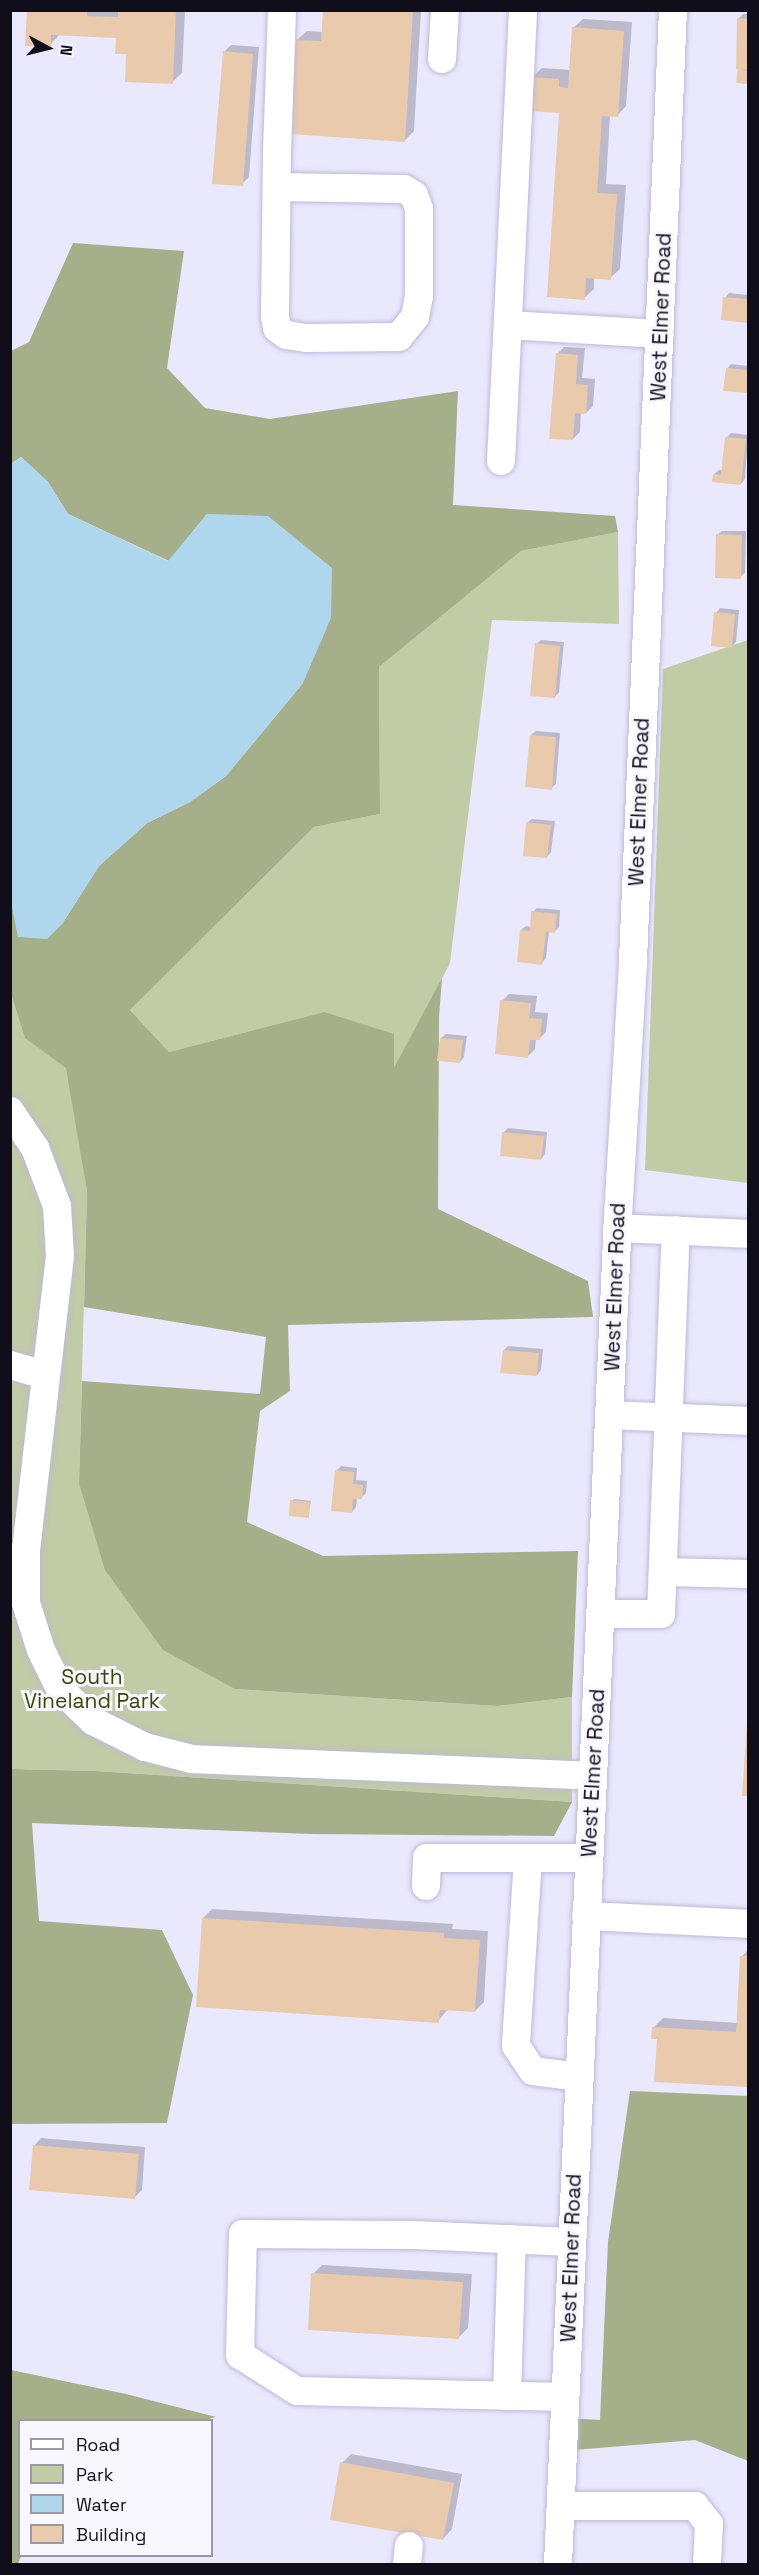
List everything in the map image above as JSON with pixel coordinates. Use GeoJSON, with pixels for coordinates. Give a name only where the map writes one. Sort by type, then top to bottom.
{"type":"FeatureCollection","features":[{"type":"Feature","properties":{"kind":"street"},"geometry":{"type":"LineString","coordinates":[[277,187],[404,189],[414,195],[419,209],[419,296],[415,317],[399,337],[306,338],[286,334],[277,328],[275,317],[277,187],[282,10]]}},
{"type":"Feature","properties":{"kind":"street"},"geometry":{"type":"LineString","coordinates":[[442,59],[445,10]]}},
{"type":"Feature","properties":{"kind":"street"},"geometry":{"type":"LineString","coordinates":[[501,461],[523,10]]}},
{"type":"Feature","properties":{"kind":"street","name":"West Elmer Road"},"geometry":{"type":"LineString","coordinates":[[558,2565],[585,1916],[611,1414],[617,1228],[633,960],[673,10]]}},
{"type":"Feature","properties":{"kind":"street"},"geometry":{"type":"LineString","coordinates":[[508,325],[660,334]]}},
{"type":"Feature","properties":{"kind":"street"},"geometry":{"type":"LineString","coordinates":[[10,1111],[35,1148],[57,1206],[60,1256],[26,1548],[26,1603],[41,1650],[60,1689],[93,1721],[145,1747],[192,1759],[593,1776]]}},
{"type":"Feature","properties":{"kind":"street"},"geometry":{"type":"LineString","coordinates":[[617,1228],[748,1234]]}},
{"type":"Feature","properties":{"kind":"street"},"geometry":{"type":"LineString","coordinates":[[601,1614],[661,1614],[676,1230]]}},
{"type":"Feature","properties":{"kind":"street"},"geometry":{"type":"LineString","coordinates":[[10,1365],[45,1375]]}},
{"type":"Feature","properties":{"kind":"street"},"geometry":{"type":"LineString","coordinates":[[611,1414],[748,1421]]}},
{"type":"Feature","properties":{"kind":"street"},"geometry":{"type":"LineString","coordinates":[[663,1572],[748,1574]]}},
{"type":"Feature","properties":{"kind":"street"},"geometry":{"type":"LineString","coordinates":[[426,1886],[427,1858],[588,1858]]}},
{"type":"Feature","properties":{"kind":"street"},"geometry":{"type":"LineString","coordinates":[[528,1858],[516,2046],[533,2071],[579,2077]]}},
{"type":"Feature","properties":{"kind":"street"},"geometry":{"type":"LineString","coordinates":[[585,1916],[748,1924]]}},
{"type":"Feature","properties":{"kind":"street"},"geometry":{"type":"LineString","coordinates":[[565,2397],[297,2391],[240,2355],[243,2234],[414,2235],[572,2242]]}},
{"type":"Feature","properties":{"kind":"street"},"geometry":{"type":"LineString","coordinates":[[507,2396],[512,2239]]}},
{"type":"Feature","properties":{"kind":"street"},"geometry":{"type":"LineString","coordinates":[[561,2506],[695,2506],[710,2524],[707,2565]]}},
{"type":"Feature","properties":{"kind":"green space"},"geometry":{"type":"Polygon","coordinates":[[[73,243],[184,251],[167,368],[205,408],[270,419],[458,391],[453,505],[615,516],[618,532],[521,551],[379,667],[380,814],[314,827],[130,1010],[169,1052],[324,1012],[394,1034],[394,1068],[442,978],[439,1017],[438,1209],[588,1281],[593,1317],[288,1325],[290,1391],[260,1411],[247,1522],[323,1556],[578,1551],[572,1697],[497,1706],[235,1689],[163,1650],[105,1570],[79,1483],[82,1381],[260,1394],[266,1337],[84,1307],[87,1191],[66,1068],[25,1038],[11,993],[10,902],[11,907],[62,924],[99,866],[147,823],[190,802],[226,776],[303,683],[207,514],[169,561],[68,514],[48,482],[21,457],[11,464],[11,351],[29,342],[73,243]]]}},
{"type":"Feature","properties":{"kind":"green space"},"geometry":{"type":"Polygon","coordinates":[[[618,532],[619,624],[492,620],[450,963],[394,1070],[324,1012],[169,1052],[130,1010],[314,827],[380,814],[379,667],[521,551],[618,532]]]}},
{"type":"Feature","properties":{"kind":"green space"},"geometry":{"type":"Polygon","coordinates":[[[748,640],[748,1183],[645,1170],[663,669],[748,640]]]}},
{"type":"Feature","properties":{"kind":"green space","name":"South Vineland Park"},"geometry":{"type":"Polygon","coordinates":[[[10,902],[47,939],[87,1191],[79,1483],[235,1689],[497,1706],[572,1697],[572,1802],[95,1771],[11,1769],[10,902]]]}},
{"type":"Feature","properties":{"kind":"green space"},"geometry":{"type":"Polygon","coordinates":[[[11,1769],[95,1771],[572,1802],[554,1836],[311,1834],[32,1823],[39,1921],[162,1930],[193,1995],[167,2123],[11,2124],[11,1769]]]}},
{"type":"Feature","properties":{"kind":"green space"},"geometry":{"type":"Polygon","coordinates":[[[630,2091],[748,2096],[748,2461],[695,2440],[562,2451],[564,2418],[600,2420],[608,2242],[630,2091]]]}},
{"type":"Feature","properties":{"kind":"green space"},"geometry":{"type":"Polygon","coordinates":[[[11,2370],[126,2394],[216,2417],[209,2419],[18,2419],[18,2557],[21,2557],[18,2564],[11,2564],[11,2370]]]}},
{"type":"Feature","properties":{"kind":"water"},"geometry":{"type":"Polygon","coordinates":[[[21,457],[48,482],[68,514],[168,561],[207,514],[268,516],[332,568],[331,618],[303,683],[226,776],[190,802],[147,823],[99,866],[62,924],[47,939],[18,937],[11,902],[10,464],[21,457]]]}},
{"type":"Feature","properties":{"kind":"building"},"geometry":{"type":"Polygon","coordinates":[[[27,10],[87,10],[87,16],[118,17],[118,10],[176,10],[173,84],[125,82],[126,54],[115,54],[116,38],[51,35],[51,47],[25,46],[27,10]]]}},
{"type":"Feature","properties":{"kind":"building"},"geometry":{"type":"Polygon","coordinates":[[[323,10],[413,10],[405,142],[290,134],[296,40],[321,41],[323,10]]]}},
{"type":"Feature","properties":{"kind":"building"},"geometry":{"type":"Polygon","coordinates":[[[737,18],[748,19],[748,70],[736,69],[737,18]]]}},
{"type":"Feature","properties":{"kind":"building"},"geometry":{"type":"Polygon","coordinates":[[[572,27],[624,31],[618,117],[602,116],[597,193],[617,194],[611,280],[586,278],[585,300],[547,297],[559,113],[529,111],[531,77],[559,79],[559,87],[568,88],[572,27]]]}},
{"type":"Feature","properties":{"kind":"building"},"geometry":{"type":"Polygon","coordinates":[[[223,51],[253,54],[243,186],[212,184],[223,51]]]}},
{"type":"Feature","properties":{"kind":"building"},"geometry":{"type":"Polygon","coordinates":[[[738,69],[748,71],[748,84],[736,83],[738,69]]]}},
{"type":"Feature","properties":{"kind":"building"},"geometry":{"type":"Polygon","coordinates":[[[723,297],[748,299],[748,323],[721,320],[723,297]]]}},
{"type":"Feature","properties":{"kind":"building"},"geometry":{"type":"Polygon","coordinates":[[[556,353],[578,355],[576,384],[588,385],[586,414],[575,413],[573,440],[549,439],[556,353]]]}},
{"type":"Feature","properties":{"kind":"building"},"geometry":{"type":"Polygon","coordinates":[[[726,368],[748,370],[748,393],[723,391],[726,368]]]}},
{"type":"Feature","properties":{"kind":"building"},"geometry":{"type":"Polygon","coordinates":[[[725,437],[746,439],[741,485],[712,482],[713,474],[721,475],[725,437]]]}},
{"type":"Feature","properties":{"kind":"building"},"geometry":{"type":"Polygon","coordinates":[[[716,534],[742,535],[741,579],[715,578],[716,534]]]}},
{"type":"Feature","properties":{"kind":"building"},"geometry":{"type":"Polygon","coordinates":[[[714,612],[735,614],[732,648],[711,646],[714,612]]]}},
{"type":"Feature","properties":{"kind":"building"},"geometry":{"type":"Polygon","coordinates":[[[535,643],[560,646],[555,698],[530,696],[535,643]]]}},
{"type":"Feature","properties":{"kind":"building"},"geometry":{"type":"Polygon","coordinates":[[[530,735],[556,737],[552,790],[525,787],[530,735]]]}},
{"type":"Feature","properties":{"kind":"building"},"geometry":{"type":"Polygon","coordinates":[[[526,822],[551,825],[547,858],[523,856],[526,822]]]}},
{"type":"Feature","properties":{"kind":"building"},"geometry":{"type":"Polygon","coordinates":[[[531,911],[557,914],[555,933],[546,932],[542,965],[517,962],[520,930],[530,931],[531,911]]]}},
{"type":"Feature","properties":{"kind":"building"},"geometry":{"type":"Polygon","coordinates":[[[500,1000],[531,1003],[529,1018],[542,1019],[540,1040],[530,1040],[528,1058],[495,1054],[500,1000]]]}},
{"type":"Feature","properties":{"kind":"building"},"geometry":{"type":"Polygon","coordinates":[[[440,1038],[463,1040],[460,1063],[437,1061],[440,1038]]]}},
{"type":"Feature","properties":{"kind":"building"},"geometry":{"type":"Polygon","coordinates":[[[502,1132],[544,1136],[541,1160],[500,1156],[502,1132]]]}},
{"type":"Feature","properties":{"kind":"building"},"geometry":{"type":"Polygon","coordinates":[[[503,1350],[539,1353],[537,1376],[500,1373],[503,1350]]]}},
{"type":"Feature","properties":{"kind":"building"},"geometry":{"type":"Polygon","coordinates":[[[335,1470],[354,1472],[353,1484],[363,1485],[362,1499],[353,1499],[352,1513],[331,1511],[335,1470]]]}},
{"type":"Feature","properties":{"kind":"building"},"geometry":{"type":"Polygon","coordinates":[[[290,1500],[310,1502],[309,1518],[289,1516],[290,1500]]]}},
{"type":"Feature","properties":{"kind":"building"},"geometry":{"type":"Polygon","coordinates":[[[747,1724],[748,1796],[742,1796],[747,1724]]]}},
{"type":"Feature","properties":{"kind":"building"},"geometry":{"type":"Polygon","coordinates":[[[202,1918],[444,1933],[444,1938],[480,1940],[475,2012],[440,2010],[439,2023],[196,2007],[202,1918]]]}},
{"type":"Feature","properties":{"kind":"building"},"geometry":{"type":"Polygon","coordinates":[[[740,1956],[748,1956],[748,2087],[654,2082],[657,2039],[651,2039],[652,2027],[736,2032],[740,1956]]]}},
{"type":"Feature","properties":{"kind":"building"},"geometry":{"type":"Polygon","coordinates":[[[33,2145],[139,2154],[135,2199],[29,2190],[33,2145]]]}},
{"type":"Feature","properties":{"kind":"building"},"geometry":{"type":"Polygon","coordinates":[[[311,2273],[463,2282],[459,2339],[308,2330],[311,2273]]]}},
{"type":"Feature","properties":{"kind":"building"},"geometry":{"type":"Polygon","coordinates":[[[340,2462],[454,2483],[443,2540],[330,2520],[340,2462]]]}}]}
